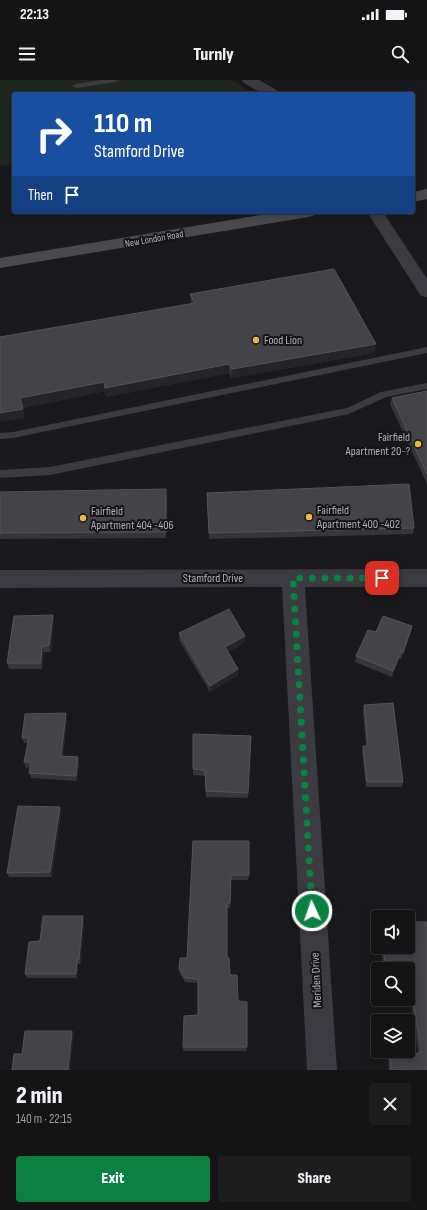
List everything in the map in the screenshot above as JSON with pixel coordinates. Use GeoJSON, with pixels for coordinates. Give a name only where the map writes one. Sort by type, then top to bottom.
{"type":"FeatureCollection","features":[{"type":"Feature","properties":{"kind":"main road"},"geometry":{"type":"LineString","coordinates":[[415,184],[427,182]]}},
{"type":"Feature","properties":{"kind":"main road"},"geometry":{"type":"LineString","coordinates":[[415,197],[427,194]]}},
{"type":"Feature","properties":{"kind":"main road","name":"New London Road"},"geometry":{"type":"LineString","coordinates":[[0,249],[216,214]]}},
{"type":"Feature","properties":{"kind":"main road","name":"New London Road"},"geometry":{"type":"LineString","coordinates":[[0,263],[297,214]]}},
{"type":"Feature","properties":{"kind":"street"},"geometry":{"type":"LineString","coordinates":[[249,80],[270,92]]}},
{"type":"Feature","properties":{"kind":"street"},"geometry":{"type":"LineString","coordinates":[[375,214],[427,292]]}},
{"type":"Feature","properties":{"kind":"street","name":"Meriden Drive"},"geometry":{"type":"LineString","coordinates":[[293,578],[322,1070]]}},
{"type":"Feature","properties":{"kind":"street","name":"Stamford Drive"},"geometry":{"type":"LineString","coordinates":[[0,579],[427,578]]}},
{"type":"Feature","properties":{"kind":"lane"},"geometry":{"type":"LineString","coordinates":[[76,86],[114,80]]}},
{"type":"Feature","properties":{"kind":"lane"},"geometry":{"type":"LineString","coordinates":[[0,436],[13,435],[427,350]]}},
{"type":"Feature","properties":{"kind":"lane"},"geometry":{"type":"LineString","coordinates":[[0,474],[50,471],[349,411],[384,394],[427,386]]}},
{"type":"Feature","properties":{"kind":"shaded area"},"geometry":{"type":"Polygon","coordinates":[[[0,80],[231,80],[251,92],[12,92],[12,165],[0,166],[0,80]]]}},
{"type":"Feature","properties":{"kind":"building"},"geometry":{"type":"Polygon","coordinates":[[[334,269],[376,344],[232,369],[229,364],[105,388],[104,382],[20,398],[23,409],[0,413],[0,337],[195,303],[190,294],[334,269]]]}},
{"type":"Feature","properties":{"kind":"building","name":"Fairfield Apartment 20-?"},"geometry":{"type":"Polygon","coordinates":[[[427,391],[427,474],[392,398],[427,391]]]}},
{"type":"Feature","properties":{"kind":"building","name":"Fairfield Apartment 400 -402"},"geometry":{"type":"Polygon","coordinates":[[[409,484],[414,528],[209,533],[207,493],[409,484]]]}},
{"type":"Feature","properties":{"kind":"building","name":"Fairfield Apartment 404 -406"},"geometry":{"type":"Polygon","coordinates":[[[166,489],[166,532],[0,533],[0,492],[166,489]]]}},
{"type":"Feature","properties":{"kind":"building"},"geometry":{"type":"Polygon","coordinates":[[[229,609],[245,636],[225,647],[238,669],[210,686],[179,633],[229,609]]]}},
{"type":"Feature","properties":{"kind":"building"},"geometry":{"type":"Polygon","coordinates":[[[53,615],[49,646],[42,646],[41,663],[7,663],[14,616],[53,615]]]}},
{"type":"Feature","properties":{"kind":"building"},"geometry":{"type":"Polygon","coordinates":[[[383,616],[412,626],[403,653],[401,652],[393,671],[356,656],[368,630],[376,632],[383,616]]]}},
{"type":"Feature","properties":{"kind":"building"},"geometry":{"type":"Polygon","coordinates":[[[393,703],[403,782],[367,782],[363,746],[368,746],[364,705],[393,703]]]}},
{"type":"Feature","properties":{"kind":"building"},"geometry":{"type":"Polygon","coordinates":[[[66,713],[61,756],[78,757],[76,776],[29,773],[31,762],[24,762],[29,737],[22,738],[25,714],[66,713]]]}},
{"type":"Feature","properties":{"kind":"building"},"geometry":{"type":"Polygon","coordinates":[[[193,734],[251,736],[248,793],[206,791],[205,770],[193,769],[193,734]]]}},
{"type":"Feature","properties":{"kind":"building"},"geometry":{"type":"Polygon","coordinates":[[[18,806],[60,807],[50,872],[7,873],[18,806]]]}},
{"type":"Feature","properties":{"kind":"building"},"geometry":{"type":"Polygon","coordinates":[[[193,841],[249,841],[249,875],[231,875],[230,903],[227,903],[227,958],[229,958],[230,975],[237,975],[238,1001],[247,1002],[247,1047],[183,1047],[184,1016],[198,1015],[198,979],[185,978],[179,969],[180,958],[187,958],[193,841]]]}},
{"type":"Feature","properties":{"kind":"building"},"geometry":{"type":"Polygon","coordinates":[[[43,916],[83,916],[79,960],[77,960],[76,974],[25,974],[29,942],[40,941],[43,916]]]}},
{"type":"Feature","properties":{"kind":"building"},"geometry":{"type":"Polygon","coordinates":[[[415,922],[427,922],[427,1070],[391,1070],[390,1058],[415,1058],[415,1053],[421,1053],[414,1006],[415,962],[385,962],[384,954],[415,954],[415,922]]]}},
{"type":"Feature","properties":{"kind":"building"},"geometry":{"type":"Polygon","coordinates":[[[25,1031],[72,1031],[68,1070],[12,1070],[14,1054],[22,1054],[25,1031]]]}},
{"type":"Feature","properties":{"kind":"place","name":"Food Lion"},"geometry":{"type":"Point","coordinates":[256,340]}},
{"type":"Feature","properties":{"kind":"place","name":"Fairfield Apartment 20-?"},"geometry":{"type":"Point","coordinates":[418,444]}},
{"type":"Feature","properties":{"kind":"place","name":"Fairfield Apartment 400 -402"},"geometry":{"type":"Point","coordinates":[309,517]}},
{"type":"Feature","properties":{"kind":"place","name":"Fairfield Apartment 404 -406"},"geometry":{"type":"Point","coordinates":[83,518]}},
{"type":"Feature","properties":{"kind":"route"},"geometry":{"type":"LineString","coordinates":[[312,911],[293,578],[382,578]]}}]}
